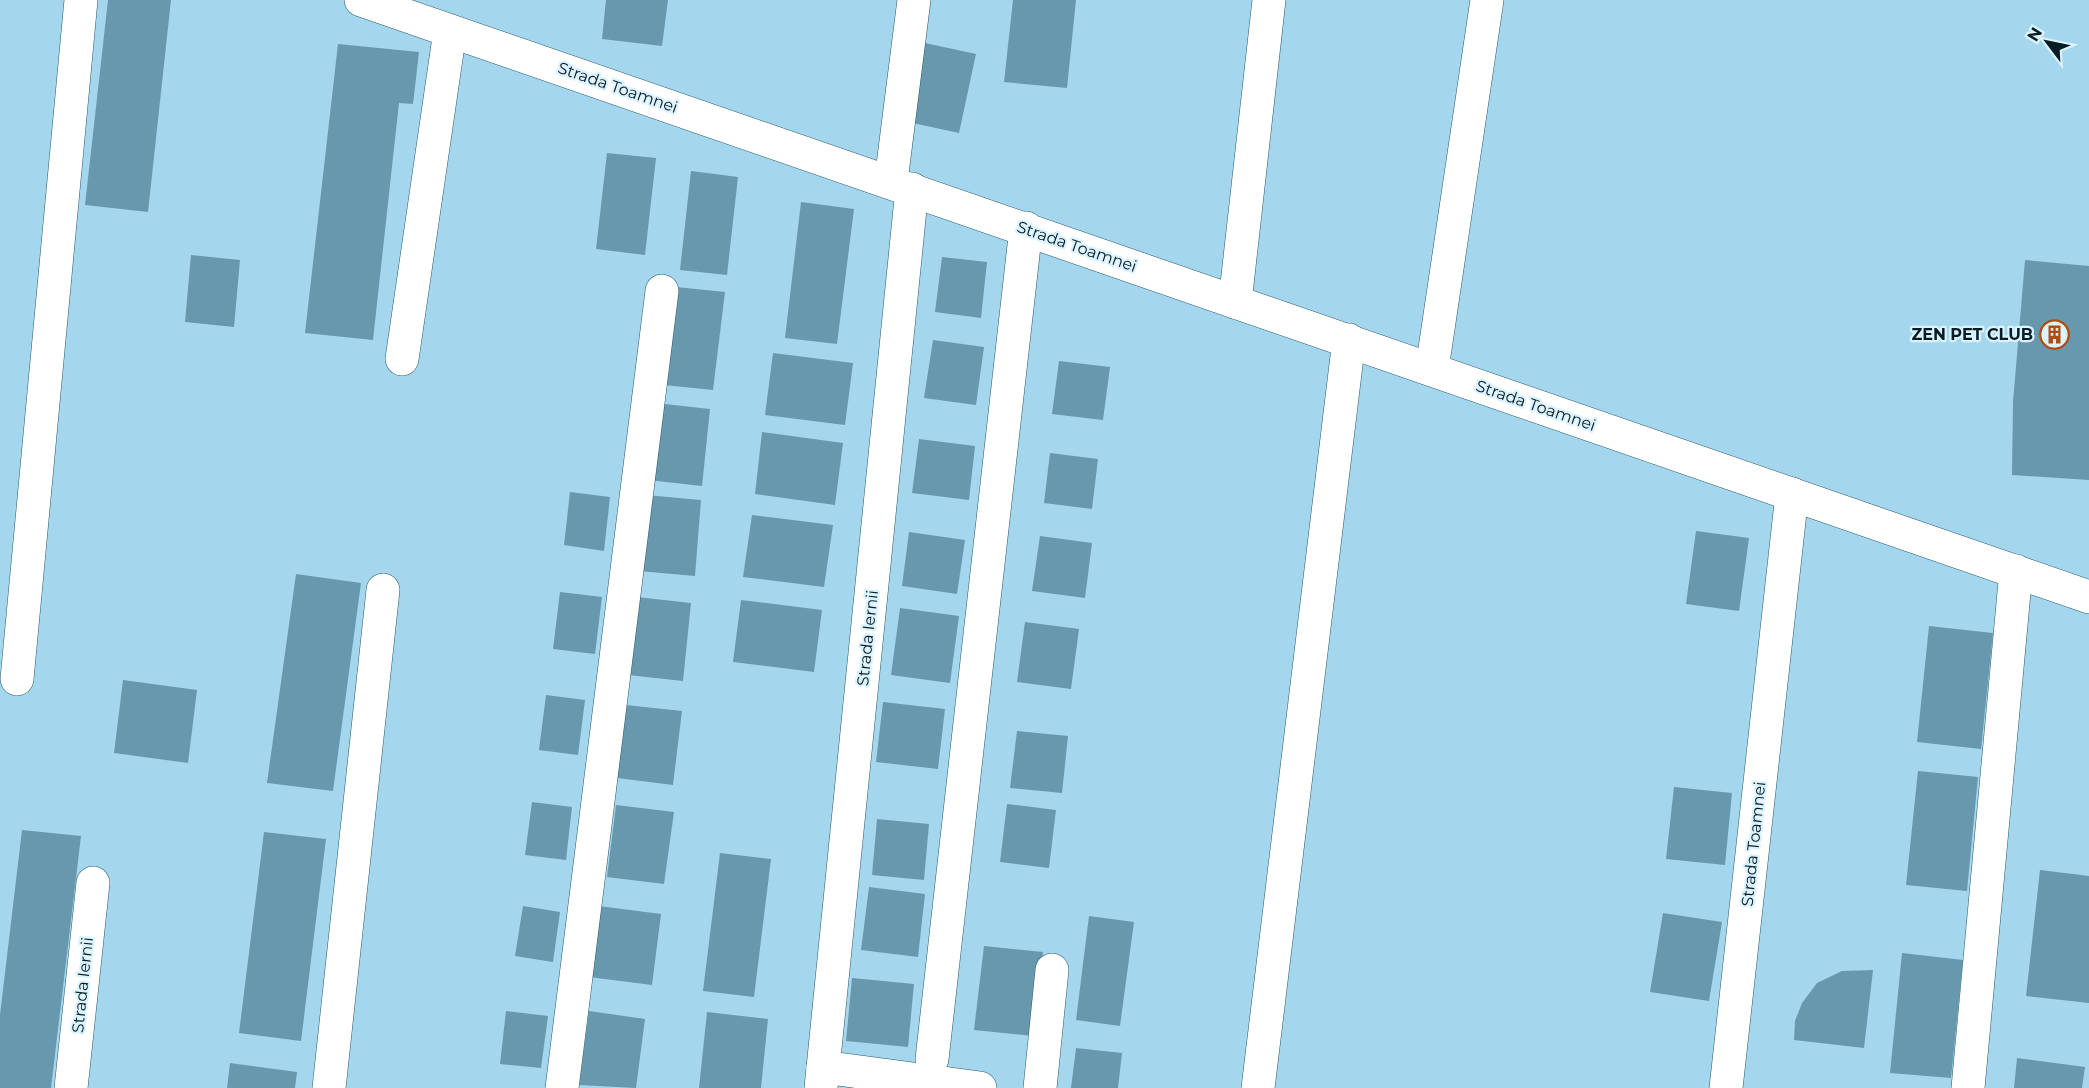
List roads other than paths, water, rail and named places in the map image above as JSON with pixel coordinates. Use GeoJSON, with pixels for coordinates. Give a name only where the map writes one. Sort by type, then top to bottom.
{"type":"FeatureCollection","features":[{"type":"Feature","properties":{"kind":"street"},"geometry":{"type":"LineString","coordinates":[[17,680],[81,0]]}},
{"type":"Feature","properties":{"kind":"street","name":"Strada Toamnei"},"geometry":{"type":"LineString","coordinates":[[361,0],[2089,597]]}},
{"type":"Feature","properties":{"kind":"street","name":"Strada Iernii"},"geometry":{"type":"LineString","coordinates":[[822,1077],[901,185],[914,0]]}},
{"type":"Feature","properties":{"kind":"street"},"geometry":{"type":"LineString","coordinates":[[1236,302],[1269,0]]}},
{"type":"Feature","properties":{"kind":"street"},"geometry":{"type":"LineString","coordinates":[[1432,369],[1487,0]]}},
{"type":"Feature","properties":{"kind":"street"},"geometry":{"type":"LineString","coordinates":[[402,359],[450,31]]}},
{"type":"Feature","properties":{"kind":"street"},"geometry":{"type":"LineString","coordinates":[[932,1059],[1026,228]]}},
{"type":"Feature","properties":{"kind":"street"},"geometry":{"type":"LineString","coordinates":[[562,1088],[662,291]]}},
{"type":"Feature","properties":{"kind":"street"},"geometry":{"type":"LineString","coordinates":[[1258,1088],[1349,340]]}},
{"type":"Feature","properties":{"kind":"street","name":"Strada Toamnei"},"geometry":{"type":"LineString","coordinates":[[1726,1088],[1792,494]]}},
{"type":"Feature","properties":{"kind":"street"},"geometry":{"type":"LineString","coordinates":[[1968,1088],[2016,571]]}},
{"type":"Feature","properties":{"kind":"street"},"geometry":{"type":"LineString","coordinates":[[329,1088],[383,590]]}},
{"type":"Feature","properties":{"kind":"street","name":"Strada Iernii"},"geometry":{"type":"LineString","coordinates":[[71,1088],[93,883]]}},
{"type":"Feature","properties":{"kind":"street"},"geometry":{"type":"LineString","coordinates":[[1040,1088],[1052,970]]}},
{"type":"Feature","properties":{"kind":"street"},"geometry":{"type":"LineString","coordinates":[[822,1077],[980,1088]]}},
{"type":"Feature","properties":{"kind":"place","name":"ZEN PET CLUB"},"geometry":{"type":"Point","coordinates":[2054,334]}}]}
